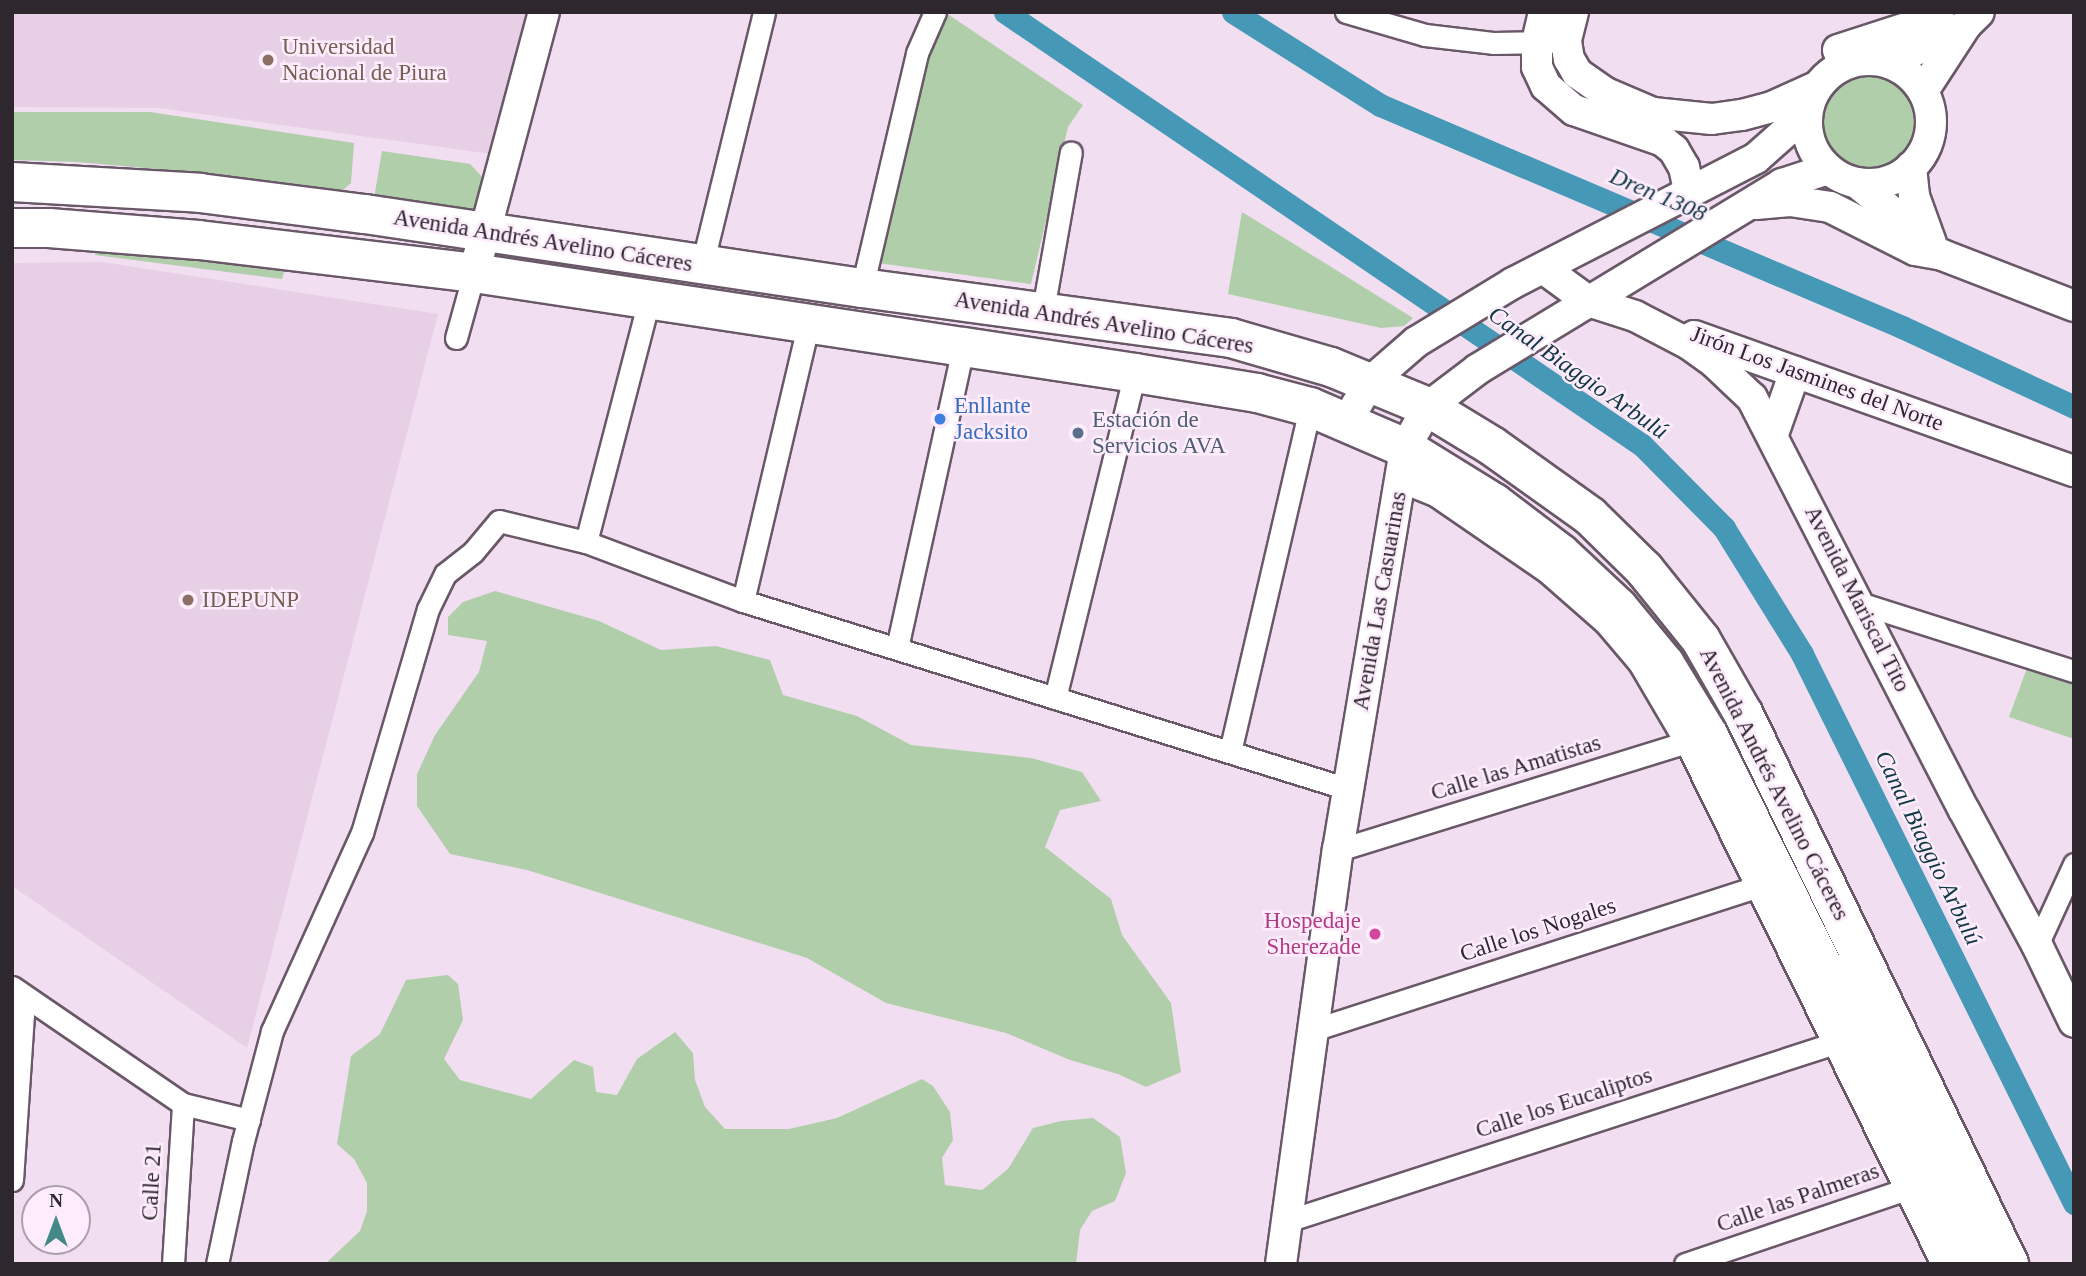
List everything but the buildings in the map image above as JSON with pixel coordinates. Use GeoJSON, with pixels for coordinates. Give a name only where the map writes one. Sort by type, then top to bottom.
{"type":"FeatureCollection","features":[{"type":"Feature","properties":{"kind":"highway","name":"Avenida Andrés Avelino Cáceres"},"geometry":{"type":"LineString","coordinates":[[12,182],[200,193],[1231,338],[1331,367],[1428,407],[1492,446],[1590,516],[1644,569],[1701,640],[1744,715],[2009,1264]]}},
{"type":"Feature","properties":{"kind":"highway","name":"Avenida Andrés Avelino Cáceres"},"geometry":{"type":"LineString","coordinates":[[12,228],[49,228],[199,240],[474,273],[1257,393],[1310,407],[1348,421],[1403,465],[1494,503],[1560,553],[1618,607],[1665,664],[1673,698],[1698,739],[1917,1185],[1970,1264]]}},
{"type":"Feature","properties":{"kind":"highway"},"geometry":{"type":"LineString","coordinates":[[1673,698],[1718,669]]}},
{"type":"Feature","properties":{"kind":"street"},"geometry":{"type":"LineString","coordinates":[[456,338],[487,232],[544,12]]}},
{"type":"Feature","properties":{"kind":"street"},"geometry":{"type":"LineString","coordinates":[[702,265],[764,12]]}},
{"type":"Feature","properties":{"kind":"street"},"geometry":{"type":"LineString","coordinates":[[862,288],[917,53],[935,12]]}},
{"type":"Feature","properties":{"kind":"street"},"geometry":{"type":"LineString","coordinates":[[1346,12],[1426,35],[1493,43],[1551,42]]}},
{"type":"Feature","properties":{"kind":"street"},"geometry":{"type":"LineString","coordinates":[[1544,12],[1551,42],[1569,59],[1577,73],[1606,93],[1653,113],[1712,119],[1811,100]]}},
{"type":"Feature","properties":{"kind":"street"},"geometry":{"type":"LineString","coordinates":[[1573,12],[1537,67],[1557,97],[1574,110],[1663,141],[1674,150],[1685,167],[1685,193]]}},
{"type":"Feature","properties":{"kind":"street"},"geometry":{"type":"LineString","coordinates":[[1772,107],[1817,62],[1840,49],[1912,26],[1939,12]]}},
{"type":"Feature","properties":{"kind":"street"},"geometry":{"type":"LineString","coordinates":[[1889,63],[1973,19]]}},
{"type":"Feature","properties":{"kind":"street"},"geometry":{"type":"LineString","coordinates":[[1923,91],[1973,19]]}},
{"type":"Feature","properties":{"kind":"street"},"geometry":{"type":"LineString","coordinates":[[1348,421],[1370,382],[1416,342],[1513,283],[1756,158],[1811,100],[1836,69],[1849,63],[1875,60],[1889,63],[1909,74],[1923,91],[1930,111],[1930,131],[1924,151],[1911,167],[1886,181],[1857,183]]}},
{"type":"Feature","properties":{"kind":"street"},"geometry":{"type":"LineString","coordinates":[[1811,100],[1810,143],[1828,169],[1857,183],[1936,249],[2074,306]]}},
{"type":"Feature","properties":{"kind":"street"},"geometry":{"type":"LineString","coordinates":[[1042,310],[1072,152]]}},
{"type":"Feature","properties":{"kind":"street"},"geometry":{"type":"LineString","coordinates":[[1911,167],[1914,196],[1936,249]]}},
{"type":"Feature","properties":{"kind":"street","name":"Avenida Las Casuarinas"},"geometry":{"type":"LineString","coordinates":[[1281,1264],[1338,850],[1403,465],[1428,407],[1478,369],[1622,279],[1724,221],[1782,184],[1828,169]]}},
{"type":"Feature","properties":{"kind":"street"},"geometry":{"type":"LineString","coordinates":[[1752,204],[1790,201],[1830,207],[1915,250],[1936,249]]}},
{"type":"Feature","properties":{"kind":"street","name":"Jirón Los Jasmines del Norte"},"geometry":{"type":"LineString","coordinates":[[1589,245],[1622,279],[1642,305],[1696,337],[2074,471]]}},
{"type":"Feature","properties":{"kind":"street","name":"Avenida Mariscal Tito"},"geometry":{"type":"LineString","coordinates":[[1543,268],[1588,301],[1635,316],[1689,344],[1714,362],[1752,398],[1773,434],[1964,810],[2037,945],[2066,988],[2074,1022]]}},
{"type":"Feature","properties":{"kind":"street"},"geometry":{"type":"LineString","coordinates":[[586,542],[649,301]]}},
{"type":"Feature","properties":{"kind":"street"},"geometry":{"type":"LineString","coordinates":[[743,601],[808,325]]}},
{"type":"Feature","properties":{"kind":"street"},"geometry":{"type":"LineString","coordinates":[[897,649],[963,347]]}},
{"type":"Feature","properties":{"kind":"street"},"geometry":{"type":"LineString","coordinates":[[1773,434],[1795,372]]}},
{"type":"Feature","properties":{"kind":"street"},"geometry":{"type":"LineString","coordinates":[[1055,698],[1135,373]]}},
{"type":"Feature","properties":{"kind":"street"},"geometry":{"type":"LineString","coordinates":[[1230,752],[1310,407]]}},
{"type":"Feature","properties":{"kind":"street"},"geometry":{"type":"LineString","coordinates":[[217,1264],[272,1031],[362,833],[428,609],[445,574],[473,552],[499,521],[586,542],[743,601],[1348,789]]}},
{"type":"Feature","properties":{"kind":"street"},"geometry":{"type":"LineString","coordinates":[[1859,603],[2074,671]]}},
{"type":"Feature","properties":{"kind":"street","name":"Calle las Amatistas"},"geometry":{"type":"LineString","coordinates":[[1338,850],[1698,739]]}},
{"type":"Feature","properties":{"kind":"street"},"geometry":{"type":"LineString","coordinates":[[2037,945],[2074,864]]}},
{"type":"Feature","properties":{"kind":"street","name":"Calle los Nogales"},"geometry":{"type":"LineString","coordinates":[[1314,1030],[1768,883]]}},
{"type":"Feature","properties":{"kind":"street"},"geometry":{"type":"LineString","coordinates":[[18,992],[183,1104],[249,1121]]}},
{"type":"Feature","properties":{"kind":"street"},"geometry":{"type":"LineString","coordinates":[[13,1168],[18,992]]}},
{"type":"Feature","properties":{"kind":"street","name":"Calle los Eucaliptos"},"geometry":{"type":"LineString","coordinates":[[1287,1221],[1844,1040]]}},
{"type":"Feature","properties":{"kind":"street","name":"Calle 21"},"geometry":{"type":"LineString","coordinates":[[173,1264],[183,1104]]}},
{"type":"Feature","properties":{"kind":"street","name":"Calle las Palmeras"},"geometry":{"type":"LineString","coordinates":[[1685,1264],[1917,1185]]}},
{"type":"Feature","properties":{"kind":"street","name":"Avenida Andrés Avelino Cáceres"},"geometry":{"type":"LineString","coordinates":[[1917,1185],[1942,1264]]}},
{"type":"Feature","properties":{"kind":"shaded area","name":"Universidad Nacional de Piura"},"geometry":{"type":"Polygon","coordinates":[[[12,12],[536,12],[499,155],[158,108],[12,107],[12,12]]]}},
{"type":"Feature","properties":{"kind":"shaded area","name":"IDEPUNP"},"geometry":{"type":"Polygon","coordinates":[[[102,262],[438,314],[247,1048],[12,886],[12,263],[102,262]]]}},
{"type":"Feature","properties":{"kind":"green space"},"geometry":{"type":"Polygon","coordinates":[[[946,13],[1083,105],[1068,127],[1031,284],[878,263],[927,48],[946,13]]]}},
{"type":"Feature","properties":{"kind":"green space"},"geometry":{"type":"Polygon","coordinates":[[[1868,73],[1887,77],[1903,87],[1913,103],[1917,122],[1913,141],[1903,157],[1887,167],[1868,171],[1849,167],[1833,157],[1823,141],[1819,122],[1823,103],[1833,87],[1849,77],[1868,73]]]}},
{"type":"Feature","properties":{"kind":"green space"},"geometry":{"type":"Polygon","coordinates":[[[12,112],[150,112],[354,143],[351,183],[341,192],[190,172],[77,162],[12,160],[12,112]]]}},
{"type":"Feature","properties":{"kind":"green space"},"geometry":{"type":"Polygon","coordinates":[[[382,151],[470,164],[485,180],[474,216],[374,198],[382,151]]]}},
{"type":"Feature","properties":{"kind":"green space"},"geometry":{"type":"Polygon","coordinates":[[[1242,212],[1413,318],[1404,326],[1381,328],[1228,294],[1242,212]]]}},
{"type":"Feature","properties":{"kind":"green space"},"geometry":{"type":"Polygon","coordinates":[[[95,246],[285,269],[282,279],[95,255],[95,246]]]}},
{"type":"Feature","properties":{"kind":"green space"},"geometry":{"type":"Polygon","coordinates":[[[495,591],[599,621],[661,650],[716,646],[770,660],[783,695],[857,716],[911,745],[1031,758],[1082,772],[1101,801],[1060,810],[1045,847],[1111,899],[1122,935],[1171,1003],[1181,1072],[1146,1087],[1118,1074],[1070,1060],[1006,1033],[886,1003],[807,958],[527,870],[450,854],[417,806],[417,774],[435,735],[479,672],[487,641],[448,635],[448,617],[463,602],[495,591]]]}},
{"type":"Feature","properties":{"kind":"green space"},"geometry":{"type":"Polygon","coordinates":[[[2027,668],[2074,684],[2074,739],[2009,717],[2027,668]]]}},
{"type":"Feature","properties":{"kind":"green space"},"geometry":{"type":"Polygon","coordinates":[[[448,975],[458,984],[463,1020],[444,1059],[460,1080],[531,1099],[574,1060],[593,1067],[596,1092],[617,1095],[637,1059],[675,1032],[693,1053],[695,1080],[705,1107],[725,1129],[789,1129],[837,1118],[922,1079],[933,1086],[950,1112],[953,1140],[942,1158],[945,1185],[982,1190],[1008,1169],[1033,1128],[1061,1121],[1093,1118],[1120,1137],[1126,1173],[1115,1201],[1092,1211],[1080,1230],[1076,1264],[325,1264],[360,1231],[367,1211],[367,1183],[354,1159],[337,1144],[351,1056],[380,1034],[406,980],[448,975]]]}},
{"type":"Feature","properties":{"kind":"waterway","name":"Canal Biaggio Arbulú"},"geometry":{"type":"LineString","coordinates":[[1005,12],[1642,445],[1724,528],[1802,654],[2074,1203]]}},
{"type":"Feature","properties":{"kind":"waterway","name":"Dren 1308"},"geometry":{"type":"LineString","coordinates":[[1233,12],[1380,105],[1902,327],[2074,407]]}},
{"type":"Feature","properties":{"kind":"place","name":"Universidad Nacional de Piura"},"geometry":{"type":"Point","coordinates":[268,60]}},
{"type":"Feature","properties":{"kind":"place","name":"Enllante Jacksito"},"geometry":{"type":"Point","coordinates":[940,419]}},
{"type":"Feature","properties":{"kind":"place","name":"Estación de Servicios AVA"},"geometry":{"type":"Point","coordinates":[1078,433]}},
{"type":"Feature","properties":{"kind":"place","name":"IDEPUNP"},"geometry":{"type":"Point","coordinates":[188,600]}},
{"type":"Feature","properties":{"kind":"place","name":"Hospedaje Sherezade"},"geometry":{"type":"Point","coordinates":[1375,934]}}]}
